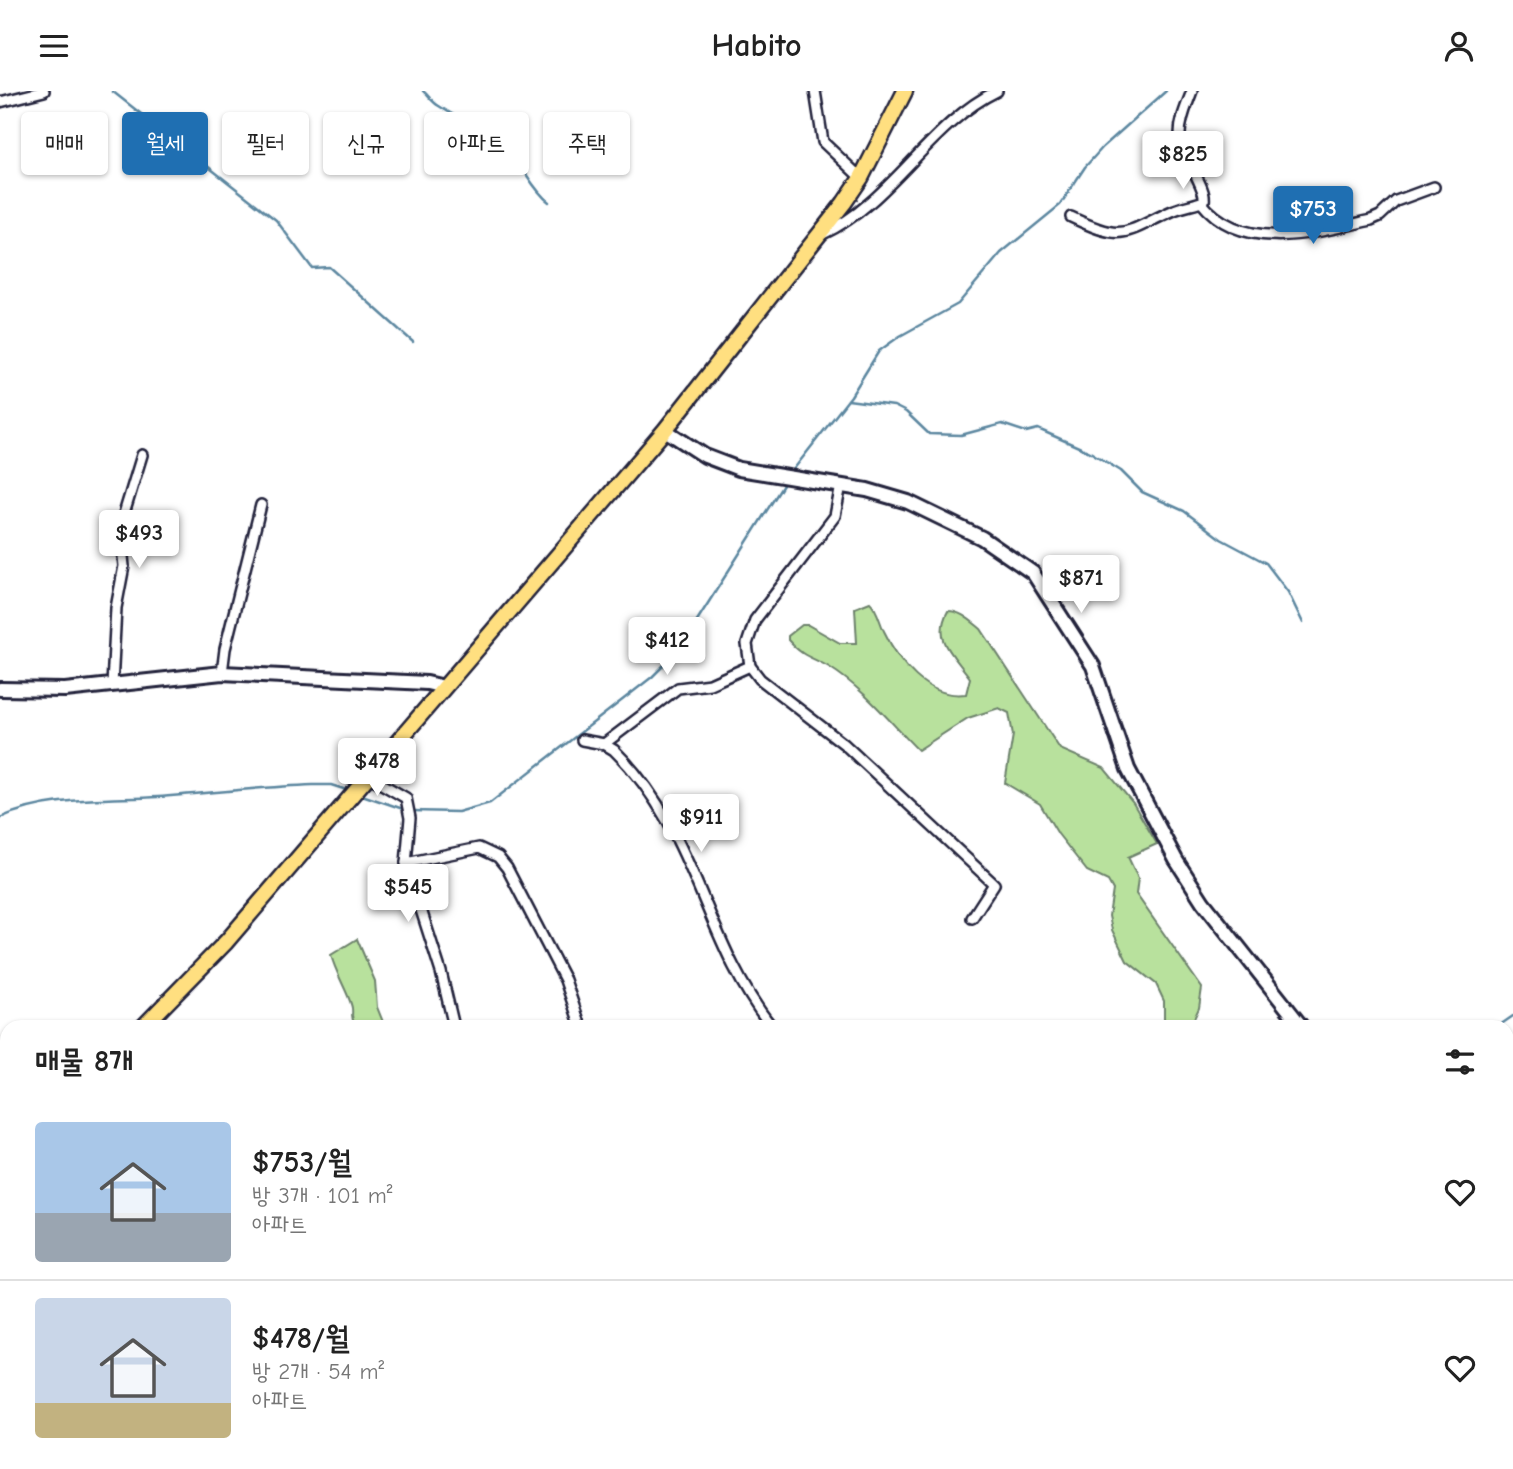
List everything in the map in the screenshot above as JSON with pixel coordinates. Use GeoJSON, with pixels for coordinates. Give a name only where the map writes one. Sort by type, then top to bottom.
{"type":"FeatureCollection","features":[{"type":"Feature","properties":{"kind":"main road"},"geometry":{"type":"LineString","coordinates":[[150,1020],[226,942],[665,430],[822,235],[860,178],[905,91]]}},
{"type":"Feature","properties":{"kind":"main road"},"geometry":{"type":"LineString","coordinates":[[665,430],[705,456],[739,469],[887,494],[947,519],[998,547],[1037,577],[1093,666],[1128,769],[1176,860],[1203,902],[1296,1020]]}},
{"type":"Feature","properties":{"kind":"main road"},"geometry":{"type":"LineString","coordinates":[[0,689],[65,690],[179,675],[222,673],[427,683],[444,687]]}},
{"type":"Feature","properties":{"kind":"street"},"geometry":{"type":"LineString","coordinates":[[0,102],[44,91]]}},
{"type":"Feature","properties":{"kind":"street"},"geometry":{"type":"LineString","coordinates":[[814,91],[823,142],[860,178]]}},
{"type":"Feature","properties":{"kind":"street"},"geometry":{"type":"LineString","coordinates":[[822,235],[856,214],[964,111],[997,91]]}},
{"type":"Feature","properties":{"kind":"street"},"geometry":{"type":"LineString","coordinates":[[1192,91],[1181,123],[1180,135],[1187,161],[1204,192],[1201,202]]}},
{"type":"Feature","properties":{"kind":"street"},"geometry":{"type":"LineString","coordinates":[[1201,202],[1212,215],[1231,227],[1266,237],[1371,220],[1380,216],[1396,201],[1434,187]]}},
{"type":"Feature","properties":{"kind":"street"},"geometry":{"type":"LineString","coordinates":[[1071,217],[1111,233],[1129,233],[1177,209],[1201,202]]}},
{"type":"Feature","properties":{"kind":"street"},"geometry":{"type":"LineString","coordinates":[[112,685],[116,608],[124,566],[120,527],[142,455]]}},
{"type":"Feature","properties":{"kind":"street"},"geometry":{"type":"LineString","coordinates":[[841,485],[835,516],[755,619],[747,644],[750,666],[760,679],[844,744],[994,884],[972,918]]}},
{"type":"Feature","properties":{"kind":"street"},"geometry":{"type":"LineString","coordinates":[[222,673],[225,649],[261,505]]}},
{"type":"Feature","properties":{"kind":"street"},"geometry":{"type":"LineString","coordinates":[[604,744],[678,688],[710,684],[750,666]]}},
{"type":"Feature","properties":{"kind":"street"},"geometry":{"type":"LineString","coordinates":[[582,740],[604,744],[643,780],[668,818],[740,981],[767,1020]]}},
{"type":"Feature","properties":{"kind":"street"},"geometry":{"type":"LineString","coordinates":[[365,780],[404,795],[410,818],[406,863],[452,1020]]}},
{"type":"Feature","properties":{"kind":"street"},"geometry":{"type":"LineString","coordinates":[[406,863],[479,848],[498,857],[507,868],[555,959],[578,1020]]}},
{"type":"Feature","properties":{"kind":"green space"},"geometry":{"type":"Polygon","coordinates":[[[870,602],[890,643],[906,666],[927,685],[952,694],[966,694],[970,678],[947,647],[942,630],[944,621],[948,611],[970,620],[981,629],[1060,749],[1104,768],[1133,803],[1157,844],[1128,857],[1138,878],[1136,894],[1202,988],[1199,1008],[1193,1020],[1164,1020],[1164,1001],[1156,984],[1127,961],[1112,930],[1109,916],[1113,890],[1108,881],[1087,871],[1058,834],[1040,804],[1005,783],[1013,735],[1009,713],[999,708],[968,718],[918,750],[853,685],[829,667],[804,654],[788,640],[788,636],[802,625],[808,625],[840,643],[857,643],[855,608],[870,602]]]}},
{"type":"Feature","properties":{"kind":"green space"},"geometry":{"type":"Polygon","coordinates":[[[357,939],[375,981],[377,1007],[382,1020],[353,1020],[351,1003],[331,955],[357,939]]]}},
{"type":"Feature","properties":{"kind":"waterway"},"geometry":{"type":"LineString","coordinates":[[112,91],[276,220],[312,268],[329,267],[413,342]]}},
{"type":"Feature","properties":{"kind":"waterway"},"geometry":{"type":"LineString","coordinates":[[423,91],[437,104],[508,151],[549,202]]}},
{"type":"Feature","properties":{"kind":"waterway"},"geometry":{"type":"LineString","coordinates":[[793,470],[851,396],[879,351],[900,336],[958,304],[1001,253],[1060,205],[1085,167],[1103,147],[1166,91]]}},
{"type":"Feature","properties":{"kind":"waterway"},"geometry":{"type":"LineString","coordinates":[[848,400],[894,406],[906,412],[929,434],[961,435],[1002,424],[1026,432],[1038,429],[1090,452],[1121,471],[1142,492],[1184,511],[1221,539],[1266,563],[1288,592],[1303,623]]}},
{"type":"Feature","properties":{"kind":"waterway"},"geometry":{"type":"LineString","coordinates":[[691,630],[783,485]]}},
{"type":"Feature","properties":{"kind":"waterway"},"geometry":{"type":"LineString","coordinates":[[412,811],[458,812],[490,803],[652,677],[669,660],[687,635]]}},
{"type":"Feature","properties":{"kind":"waterway"},"geometry":{"type":"LineString","coordinates":[[0,818],[38,806],[78,800],[158,797],[313,785],[331,785],[350,791]]}},
{"type":"Feature","properties":{"kind":"waterway"},"geometry":{"type":"LineString","coordinates":[[359,794],[406,810]]}},
{"type":"Feature","properties":{"kind":"waterway"},"geometry":{"type":"LineString","coordinates":[[1507,1020],[1513,1016]]}}]}
